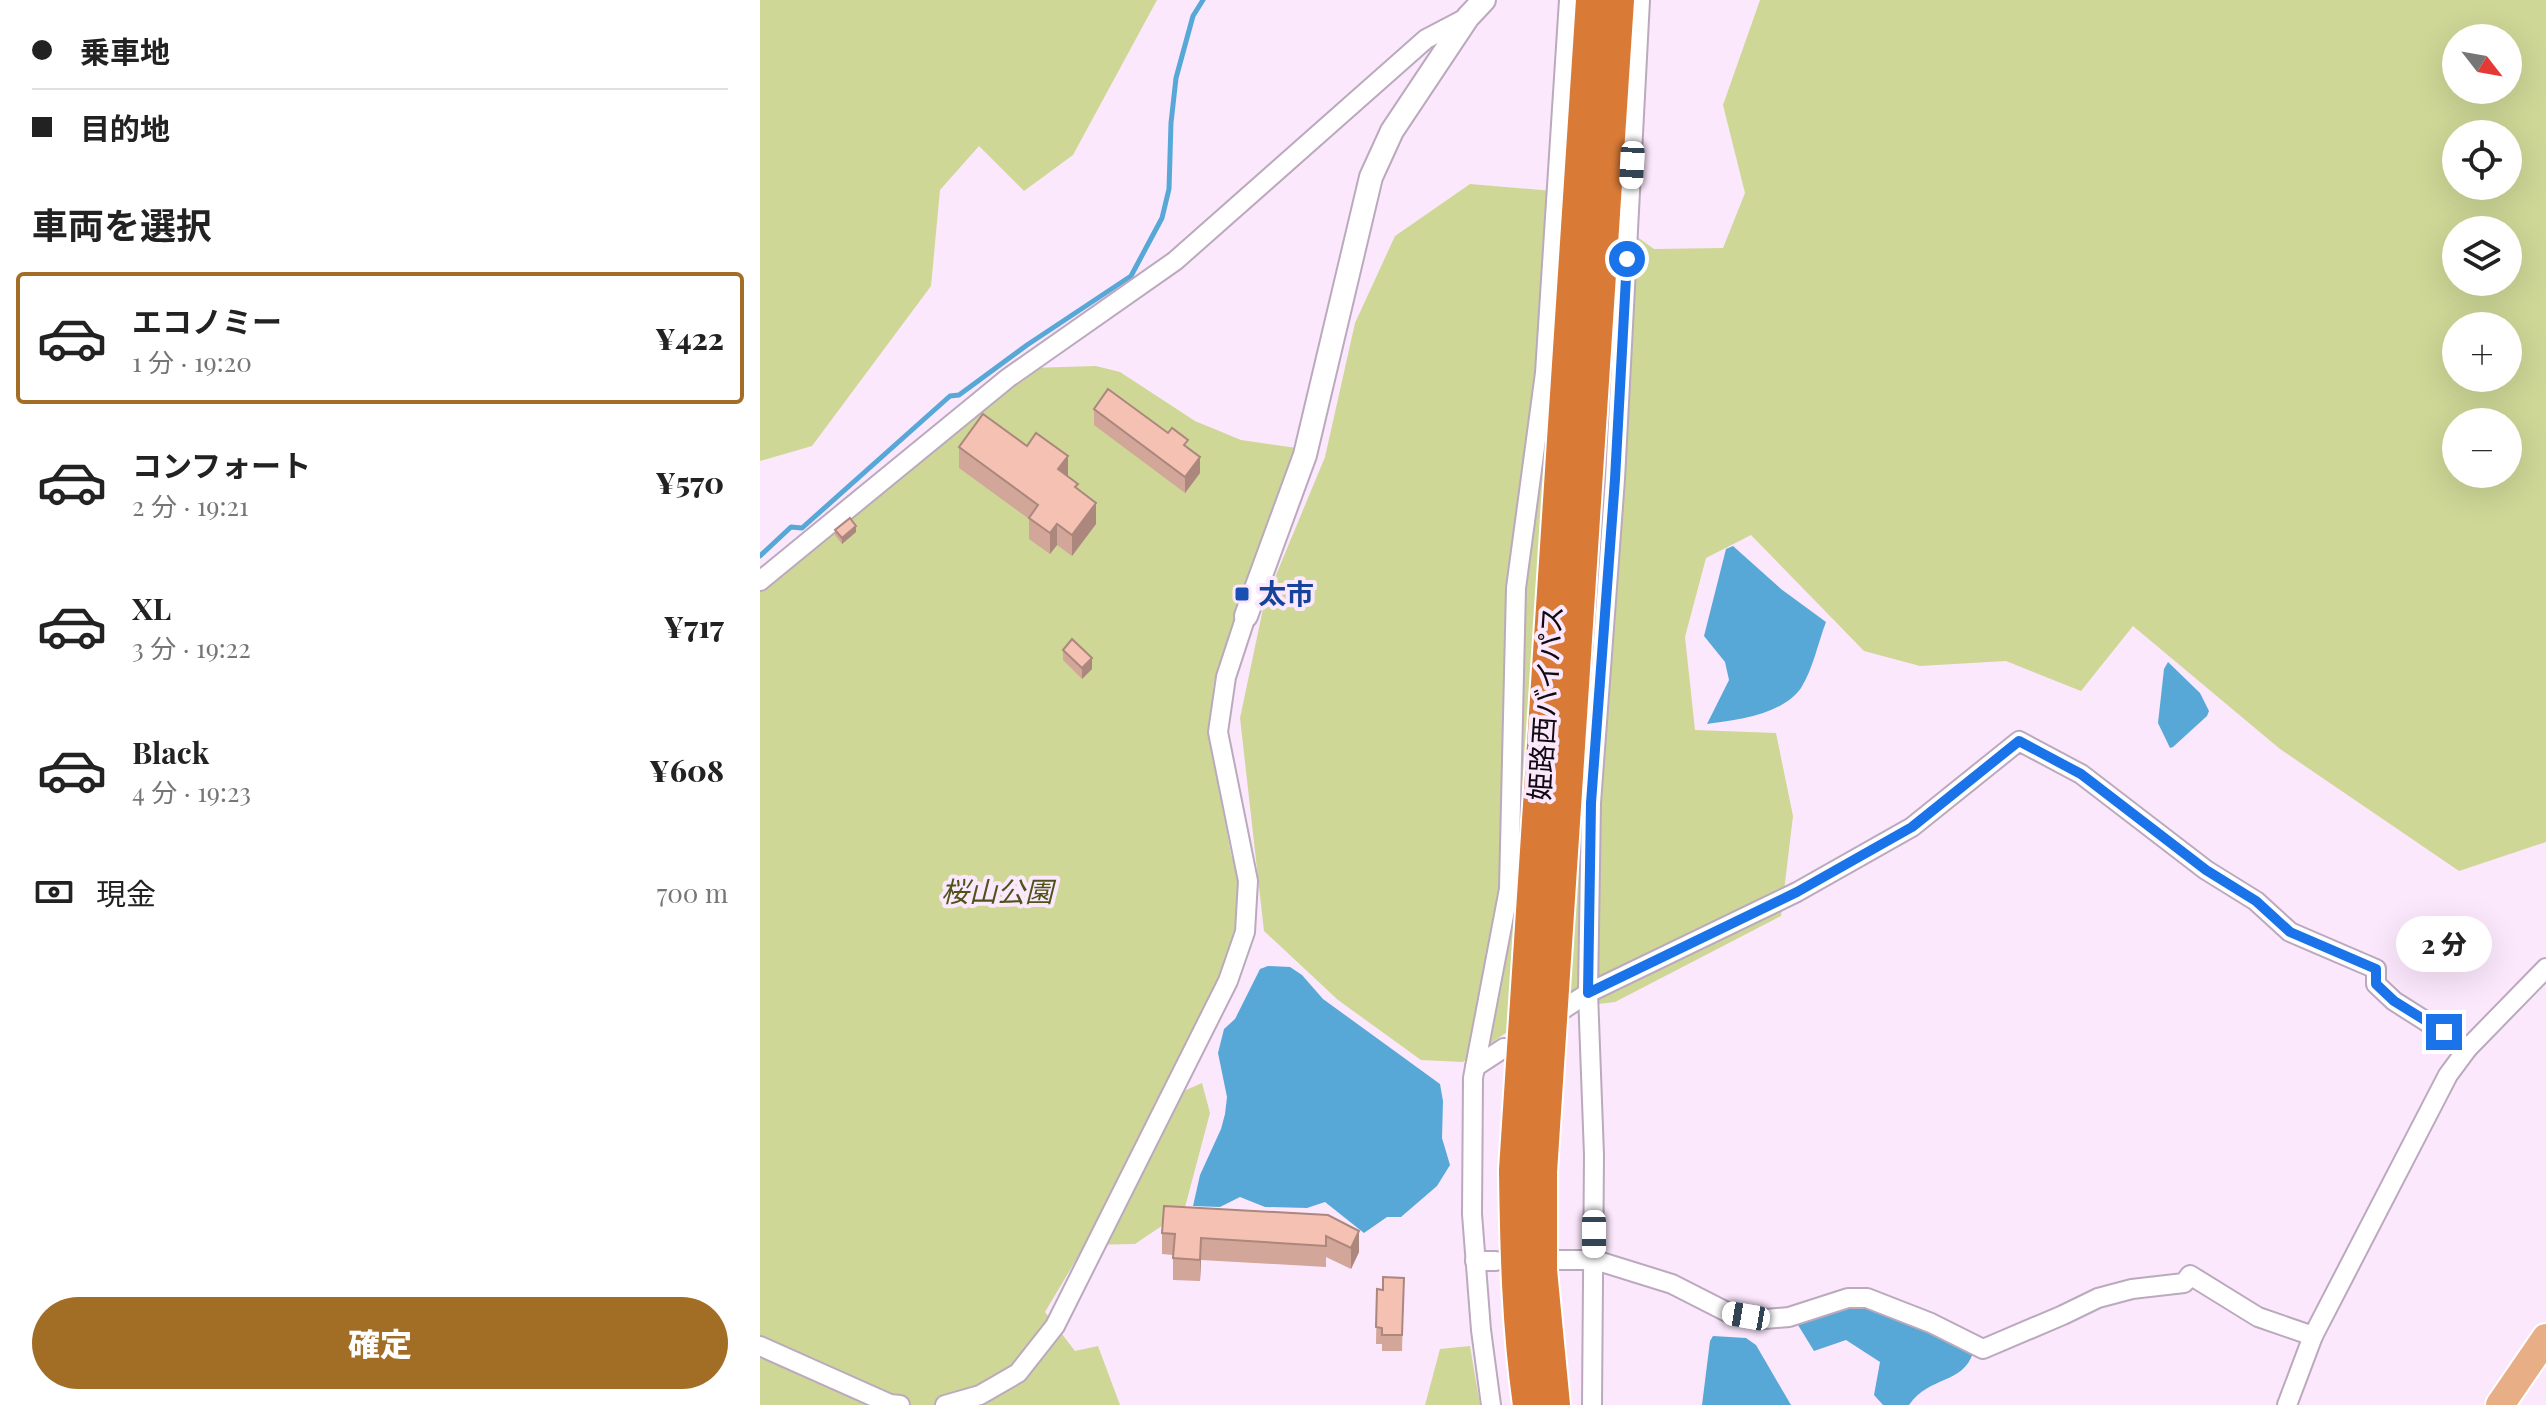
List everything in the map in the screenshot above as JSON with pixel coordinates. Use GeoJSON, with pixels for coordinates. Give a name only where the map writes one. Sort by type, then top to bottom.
{"type":"FeatureCollection","features":[{"type":"Feature","properties":{"kind":"highway","name":"姫路西バイパス"},"geometry":{"type":"LineString","coordinates":[[1554,1405],[1541,1270],[1541,1172],[1591,233],[1592,0]]}},
{"type":"Feature","properties":{"kind":"highway","name":"姫路西バイパス"},"geometry":{"type":"LineString","coordinates":[[1529,1405],[1521,1352],[1515,1170],[1591,233],[1618,0]]}},
{"type":"Feature","properties":{"kind":"main road"},"geometry":{"type":"LineString","coordinates":[[2500,1405],[2546,1338]]}},
{"type":"Feature","properties":{"kind":"street"},"geometry":{"type":"LineString","coordinates":[[945,1405],[980,1395],[1018,1373],[1055,1326],[1228,981],[1245,932],[1248,881],[1218,732],[1226,677],[1305,455],[1371,177],[1392,131],[1468,17],[1484,0]]}},
{"type":"Feature","properties":{"kind":"street"},"geometry":{"type":"LineString","coordinates":[[1491,1405],[1472,1214],[1475,1067],[1509,889],[1516,588],[1545,373],[1569,0]]}},
{"type":"Feature","properties":{"kind":"street"},"geometry":{"type":"LineString","coordinates":[[1592,1405],[1594,1155],[1588,993],[1591,803],[1615,479],[1640,0]]}},
{"type":"Feature","properties":{"kind":"street"},"geometry":{"type":"LineString","coordinates":[[760,581],[1008,378],[1175,261],[1426,39],[1468,17]]}},
{"type":"Feature","properties":{"kind":"street"},"geometry":{"type":"LineString","coordinates":[[1562,1010],[1588,993],[1797,892],[1912,827],[2019,741],[2081,774],[2206,870],[2256,901],[2290,932],[2376,969],[2376,984],[2394,1001],[2468,1048]]}},
{"type":"Feature","properties":{"kind":"street"},"geometry":{"type":"LineString","coordinates":[[2287,1405],[2313,1336],[2448,1075],[2468,1048],[2546,968]]}},
{"type":"Feature","properties":{"kind":"street"},"geometry":{"type":"LineString","coordinates":[[1475,1067],[1504,1048]]}},
{"type":"Feature","properties":{"kind":"street"},"geometry":{"type":"LineString","coordinates":[[1558,1260],[1595,1260],[1672,1284],[1727,1312],[1765,1319],[1789,1317],[1848,1298],[1867,1298],[1931,1323],[1983,1349],[2098,1298],[2132,1289],[2184,1283],[2190,1275],[2258,1317],[2313,1336]]}},
{"type":"Feature","properties":{"kind":"street"},"geometry":{"type":"LineString","coordinates":[[1475,1261],[1496,1261]]}},
{"type":"Feature","properties":{"kind":"street"},"geometry":{"type":"LineString","coordinates":[[760,1346],[890,1404],[900,1405]]}},
{"type":"Feature","properties":{"kind":"green space"},"geometry":{"type":"Polygon","coordinates":[[[760,0],[1157,0],[1073,155],[1024,191],[979,146],[940,190],[931,286],[812,446],[760,461],[760,0]]]}},
{"type":"Feature","properties":{"kind":"green space"},"geometry":{"type":"Polygon","coordinates":[[[1760,0],[2546,0],[2546,842],[2459,871],[2280,749],[2133,626],[2081,691],[2006,661],[1920,666],[1864,651],[1751,535],[1706,558],[1685,637],[1695,730],[1776,733],[1793,816],[1781,916],[1615,1002],[1538,1011],[1463,1062],[1421,1060],[1338,1000],[1264,931],[1240,718],[1264,604],[1325,457],[1355,323],[1395,236],[1470,184],[1577,193],[1654,249],[1723,248],[1745,193],[1723,105],[1760,0]]]}},
{"type":"Feature","properties":{"kind":"green space","name":"桜山公園"},"geometry":{"type":"Polygon","coordinates":[[[1096,366],[1120,372],[1195,421],[1241,440],[1297,448],[1214,683],[1209,733],[1231,854],[1241,883],[1232,952],[1154,1104],[1202,1083],[1210,1113],[1184,1211],[1135,1244],[1085,1245],[1045,1312],[1075,1351],[1098,1346],[1120,1405],[760,1405],[760,587],[1030,368],[1096,366]]]}},
{"type":"Feature","properties":{"kind":"green space"},"geometry":{"type":"Polygon","coordinates":[[[1470,1346],[1480,1405],[1425,1405],[1440,1349],[1470,1346]]]}},
{"type":"Feature","properties":{"kind":"water"},"geometry":{"type":"Polygon","coordinates":[[[1733,546],[1781,589],[1826,622],[1809,673],[1793,697],[1758,715],[1707,724],[1729,680],[1725,662],[1704,636],[1726,549],[1733,546]]]}},
{"type":"Feature","properties":{"kind":"water"},"geometry":{"type":"Polygon","coordinates":[[[2168,662],[2200,693],[2209,711],[2170,748],[2158,723],[2164,669],[2168,662]]]}},
{"type":"Feature","properties":{"kind":"water"},"geometry":{"type":"Polygon","coordinates":[[[1268,966],[1290,967],[1302,975],[1323,999],[1440,1084],[1442,1138],[1450,1165],[1437,1186],[1401,1217],[1387,1217],[1364,1233],[1325,1202],[1307,1208],[1265,1207],[1240,1197],[1220,1207],[1193,1206],[1200,1175],[1225,1114],[1227,1097],[1218,1053],[1224,1029],[1235,1019],[1260,969],[1268,966]]]}},
{"type":"Feature","properties":{"kind":"water"},"geometry":{"type":"Polygon","coordinates":[[[1864,1302],[1909,1319],[1973,1353],[1968,1363],[1954,1375],[1926,1389],[1909,1405],[1883,1405],[1874,1395],[1880,1362],[1846,1340],[1814,1351],[1798,1325],[1810,1317],[1864,1302]]]}},
{"type":"Feature","properties":{"kind":"water"},"geometry":{"type":"Polygon","coordinates":[[[1713,1336],[1746,1338],[1756,1345],[1791,1405],[1702,1405],[1713,1336]]]}},
{"type":"Feature","properties":{"kind":"building"},"geometry":{"type":"Polygon","coordinates":[[[1108,389],[1168,433],[1172,428],[1188,440],[1184,445],[1200,457],[1185,477],[1094,409],[1108,389]]]}},
{"type":"Feature","properties":{"kind":"building"},"geometry":{"type":"Polygon","coordinates":[[[983,414],[1027,446],[1036,433],[1068,456],[1058,469],[1096,503],[1072,535],[1057,524],[1050,533],[1029,518],[1038,505],[959,447],[983,414]]]}},
{"type":"Feature","properties":{"kind":"building"},"geometry":{"type":"Polygon","coordinates":[[[850,518],[856,526],[842,538],[835,530],[850,518]]]}},
{"type":"Feature","properties":{"kind":"building"},"geometry":{"type":"Polygon","coordinates":[[[1072,639],[1092,658],[1082,668],[1063,650],[1072,639]]]}},
{"type":"Feature","properties":{"kind":"building"},"geometry":{"type":"Polygon","coordinates":[[[1164,1206],[1328,1215],[1359,1231],[1351,1248],[1326,1236],[1326,1246],[1201,1238],[1200,1260],[1173,1258],[1175,1234],[1162,1233],[1164,1206]]]}},
{"type":"Feature","properties":{"kind":"building"},"geometry":{"type":"Polygon","coordinates":[[[1383,1277],[1404,1278],[1402,1335],[1382,1335],[1382,1328],[1376,1327],[1377,1289],[1383,1290],[1383,1277]]]}},
{"type":"Feature","properties":{"kind":"waterway"},"geometry":{"type":"LineString","coordinates":[[760,556],[791,527],[802,528],[950,396],[959,395],[1027,345],[1131,276],[1162,218],[1169,189],[1176,78],[1193,16],[1203,0]]}},
{"type":"Feature","properties":{"kind":"place","name":"太市"},"geometry":{"type":"Point","coordinates":[1242,594]}},
{"type":"Feature","properties":{"kind":"route"},"geometry":{"type":"LineString","coordinates":[[1627,259],[1615,479],[1591,803],[1588,993],[1797,892],[1912,827],[2019,741],[2081,774],[2206,870],[2256,901],[2290,932],[2376,969],[2376,984],[2394,1001],[2444,1032]]}}]}
